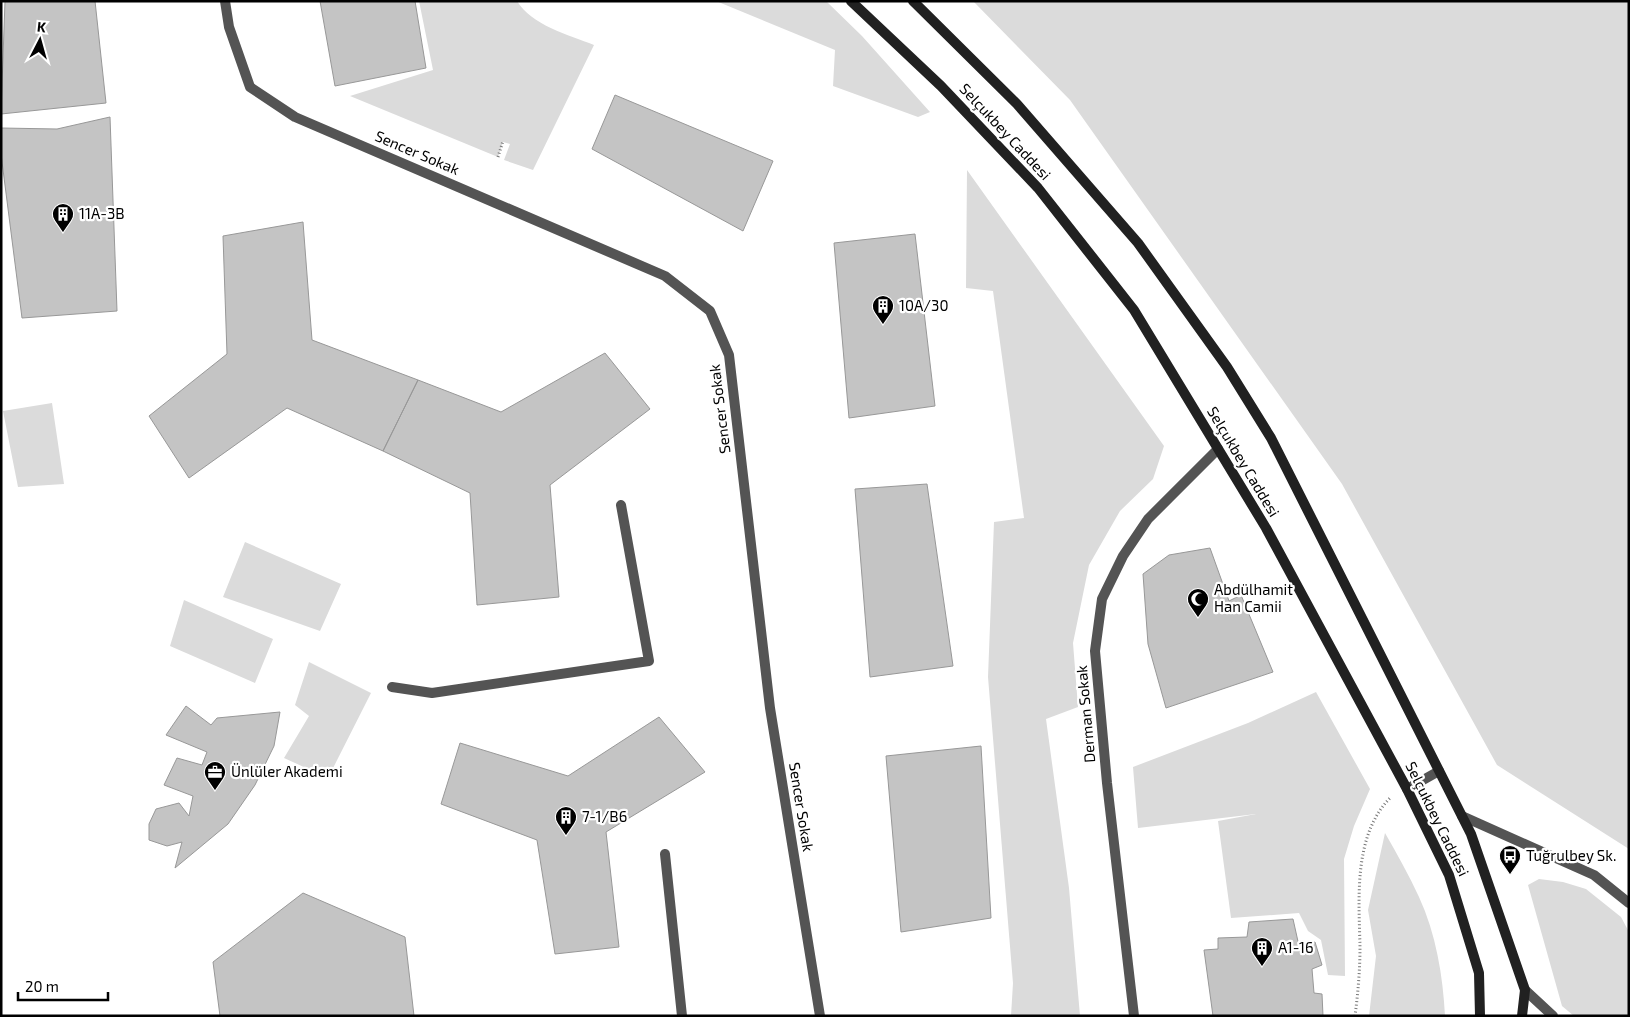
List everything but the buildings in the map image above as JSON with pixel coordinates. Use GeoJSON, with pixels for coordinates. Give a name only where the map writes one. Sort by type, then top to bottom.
{"type":"FeatureCollection","features":[{"type":"Feature","properties":{"kind":"street","name":"Sencer Sokak"},"geometry":{"type":"LineString","coordinates":[[226,1],[229,27],[250,87],[296,117],[665,276],[710,311],[729,355],[770,708],[820,1016]]}},
{"type":"Feature","properties":{"kind":"street","name":"Selçukbey Caddesi"},"geometry":{"type":"LineString","coordinates":[[851,1],[941,86],[1038,188],[1134,310],[1266,528],[1406,786],[1449,875],[1478,973],[1480,1016]]}},
{"type":"Feature","properties":{"kind":"street","name":"Selçukbey Caddesi"},"geometry":{"type":"LineString","coordinates":[[913,1],[1017,104],[1138,243],[1227,367],[1271,438],[1471,834],[1525,990],[1522,1016]]}},
{"type":"Feature","properties":{"kind":"street","name":"Derman Sokak"},"geometry":{"type":"LineString","coordinates":[[1134,1016],[1107,783],[1096,651],[1102,599],[1123,556],[1148,519],[1218,449]]}},
{"type":"Feature","properties":{"kind":"street"},"geometry":{"type":"LineString","coordinates":[[392,687],[432,693],[649,661],[621,505]]}},
{"type":"Feature","properties":{"kind":"street"},"geometry":{"type":"LineString","coordinates":[[1406,786],[1439,771]]}},
{"type":"Feature","properties":{"kind":"street"},"geometry":{"type":"LineString","coordinates":[[1462,816],[1594,875],[1629,903]]}},
{"type":"Feature","properties":{"kind":"street"},"geometry":{"type":"LineString","coordinates":[[665,854],[682,1016]]}},
{"type":"Feature","properties":{"kind":"street"},"geometry":{"type":"LineString","coordinates":[[1525,990],[1552,1016]]}},
{"type":"Feature","properties":{"kind":"path"},"geometry":{"type":"LineString","coordinates":[[498,157],[503,141]]}},
{"type":"Feature","properties":{"kind":"path"},"geometry":{"type":"LineString","coordinates":[[1355,1016],[1360,948],[1358,902],[1363,857],[1369,831],[1380,808],[1406,786]]}},
{"type":"Feature","properties":{"kind":"shaded area"},"geometry":{"type":"Polygon","coordinates":[[[419,1],[517,1],[531,17],[541,23],[594,45],[533,170],[504,160],[510,144],[503,142],[498,157],[350,96],[433,70],[419,1]]]}},
{"type":"Feature","properties":{"kind":"shaded area"},"geometry":{"type":"Polygon","coordinates":[[[716,1],[826,1],[862,36],[930,112],[918,117],[833,86],[835,50],[716,1]]]}},
{"type":"Feature","properties":{"kind":"shaded area"},"geometry":{"type":"Polygon","coordinates":[[[973,1],[1629,1],[1629,849],[1497,765],[1342,484],[1070,100],[973,1]]]}},
{"type":"Feature","properties":{"kind":"shaded area"},"geometry":{"type":"Polygon","coordinates":[[[967,170],[1164,446],[1153,479],[1120,511],[1089,565],[1073,643],[1078,707],[1046,719],[1069,888],[1080,1016],[1011,1016],[1013,983],[988,677],[994,522],[1024,518],[993,291],[966,288],[967,170]]]}},
{"type":"Feature","properties":{"kind":"shaded area"},"geometry":{"type":"Polygon","coordinates":[[[52,403],[64,484],[18,487],[3,411],[52,403]]]}},
{"type":"Feature","properties":{"kind":"shaded area"},"geometry":{"type":"Polygon","coordinates":[[[245,542],[341,584],[320,631],[223,597],[245,542]]]}},
{"type":"Feature","properties":{"kind":"shaded area"},"geometry":{"type":"Polygon","coordinates":[[[184,600],[273,639],[255,683],[170,646],[184,600]]]}},
{"type":"Feature","properties":{"kind":"shaded area"},"geometry":{"type":"Polygon","coordinates":[[[309,662],[371,693],[328,778],[284,758],[309,716],[295,705],[309,662]]]}},
{"type":"Feature","properties":{"kind":"shaded area"},"geometry":{"type":"Polygon","coordinates":[[[1316,692],[1370,789],[1354,826],[1344,859],[1345,976],[1328,975],[1321,940],[1308,931],[1299,913],[1231,918],[1218,821],[1256,814],[1138,828],[1133,767],[1248,723],[1316,692]]]}},
{"type":"Feature","properties":{"kind":"shaded area"},"geometry":{"type":"Polygon","coordinates":[[[1385,833],[1415,889],[1430,926],[1440,971],[1445,1016],[1369,1016],[1376,956],[1368,910],[1385,833]]]}},
{"type":"Feature","properties":{"kind":"shaded area"},"geometry":{"type":"Polygon","coordinates":[[[1539,879],[1563,882],[1586,889],[1621,917],[1629,932],[1629,1016],[1574,1016],[1562,1006],[1528,885],[1539,879]]]}},
{"type":"Feature","properties":{"kind":"place","name":"11A-3B"},"geometry":{"type":"Point","coordinates":[63,233]}},
{"type":"Feature","properties":{"kind":"place","name":"10A/30"},"geometry":{"type":"Point","coordinates":[883,325]}},
{"type":"Feature","properties":{"kind":"place","name":"Abdülhamit Han Camii"},"geometry":{"type":"Point","coordinates":[1198,618]}},
{"type":"Feature","properties":{"kind":"place","name":"Ünlüler Akademi"},"geometry":{"type":"Point","coordinates":[215,791]}},
{"type":"Feature","properties":{"kind":"place","name":"7-1/B6"},"geometry":{"type":"Point","coordinates":[566,836]}},
{"type":"Feature","properties":{"kind":"place","name":"Tuğrulbey Sk."},"geometry":{"type":"Point","coordinates":[1510,875]}},
{"type":"Feature","properties":{"kind":"place","name":"A1-16"},"geometry":{"type":"Point","coordinates":[1262,967]}}]}
